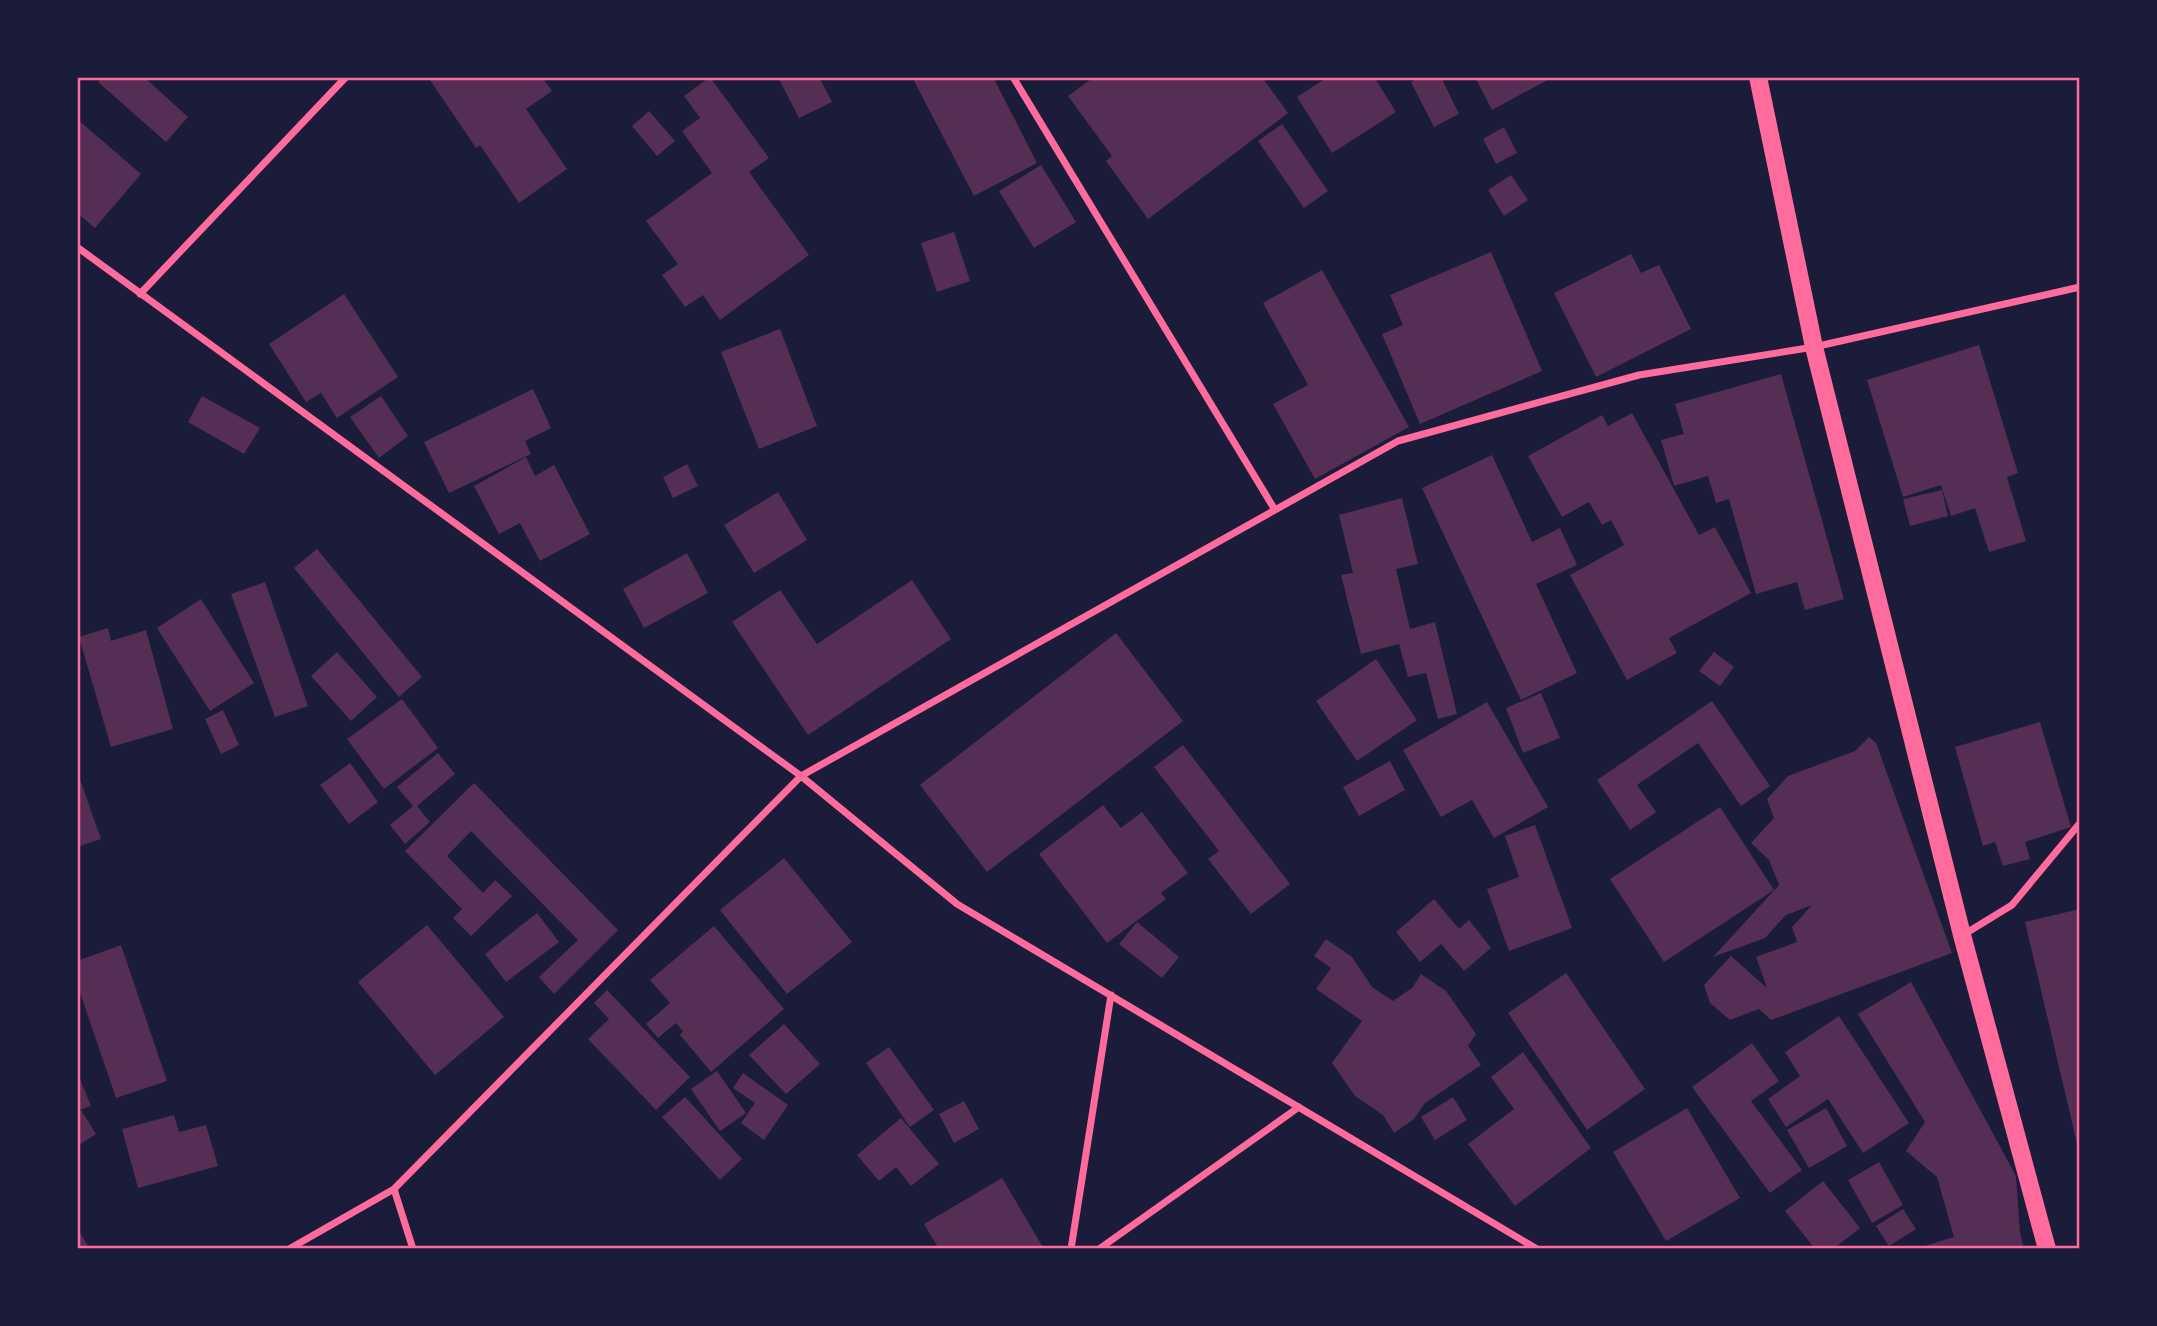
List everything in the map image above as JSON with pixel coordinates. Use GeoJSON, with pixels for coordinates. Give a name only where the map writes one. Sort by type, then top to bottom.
{"type":"FeatureCollection","features":[{"type":"Feature","properties":{"kind":"main road"},"geometry":{"type":"LineString","coordinates":[[1758,77],[1814,347],[1962,935],[2047,1249]]}},
{"type":"Feature","properties":{"kind":"street"},"geometry":{"type":"LineString","coordinates":[[140,294],[346,77]]}},
{"type":"Feature","properties":{"kind":"street"},"geometry":{"type":"LineString","coordinates":[[1015,78],[1275,510]]}},
{"type":"Feature","properties":{"kind":"street"},"geometry":{"type":"LineString","coordinates":[[77,247],[801,776],[957,904],[1537,1249]]}},
{"type":"Feature","properties":{"kind":"street"},"geometry":{"type":"LineString","coordinates":[[289,1249],[394,1189],[801,776],[1398,441],[1639,375],[1814,347],[2080,287]]}},
{"type":"Feature","properties":{"kind":"street"},"geometry":{"type":"LineString","coordinates":[[1962,935],[2012,905],[2080,824]]}},
{"type":"Feature","properties":{"kind":"street"},"geometry":{"type":"LineString","coordinates":[[1071,1249],[1111,995]]}},
{"type":"Feature","properties":{"kind":"street"},"geometry":{"type":"LineString","coordinates":[[1100,1249],[1299,1107]]}},
{"type":"Feature","properties":{"kind":"street"},"geometry":{"type":"LineString","coordinates":[[394,1189],[413,1249]]}},
{"type":"Feature","properties":{"kind":"building"},"geometry":{"type":"Polygon","coordinates":[[[103,77],[144,77],[188,117],[166,142],[98,82],[103,77]]]}},
{"type":"Feature","properties":{"kind":"building"},"geometry":{"type":"Polygon","coordinates":[[[428,77],[542,77],[552,91],[526,109],[567,169],[519,203],[480,145],[476,148],[428,77]]]}},
{"type":"Feature","properties":{"kind":"building"},"geometry":{"type":"Polygon","coordinates":[[[710,77],[769,158],[749,172],[809,255],[720,320],[703,295],[685,307],[662,275],[678,264],[646,221],[712,173],[682,131],[700,118],[684,96],[710,77]]]}},
{"type":"Feature","properties":{"kind":"building"},"geometry":{"type":"Polygon","coordinates":[[[778,77],[819,77],[832,102],[799,118],[778,77]]]}},
{"type":"Feature","properties":{"kind":"building"},"geometry":{"type":"Polygon","coordinates":[[[912,77],[993,77],[1037,163],[974,196],[912,77]]]}},
{"type":"Feature","properties":{"kind":"building"},"geometry":{"type":"Polygon","coordinates":[[[1094,77],[1262,77],[1288,113],[1148,219],[1106,161],[1112,156],[1068,96],[1094,77]]]}},
{"type":"Feature","properties":{"kind":"building"},"geometry":{"type":"Polygon","coordinates":[[[1328,77],[1374,77],[1396,112],[1332,153],[1297,97],[1328,77]]]}},
{"type":"Feature","properties":{"kind":"building"},"geometry":{"type":"Polygon","coordinates":[[[1421,77],[1441,77],[1459,114],[1434,127],[1411,82],[1421,77]]]}},
{"type":"Feature","properties":{"kind":"building"},"geometry":{"type":"Polygon","coordinates":[[[1475,77],[1553,77],[1492,110],[1475,77]]]}},
{"type":"Feature","properties":{"kind":"building"},"geometry":{"type":"Polygon","coordinates":[[[649,111],[675,141],[657,156],[632,126],[649,111]]]}},
{"type":"Feature","properties":{"kind":"building"},"geometry":{"type":"Polygon","coordinates":[[[77,119],[141,174],[95,228],[77,213],[77,119]]]}},
{"type":"Feature","properties":{"kind":"building"},"geometry":{"type":"Polygon","coordinates":[[[1282,124],[1328,191],[1304,208],[1258,141],[1282,124]]]}},
{"type":"Feature","properties":{"kind":"building"},"geometry":{"type":"Polygon","coordinates":[[[1504,127],[1517,153],[1496,164],[1483,139],[1504,127]]]}},
{"type":"Feature","properties":{"kind":"building"},"geometry":{"type":"Polygon","coordinates":[[[1041,165],[1076,222],[1034,248],[999,191],[1041,165]]]}},
{"type":"Feature","properties":{"kind":"building"},"geometry":{"type":"Polygon","coordinates":[[[1511,175],[1528,200],[1504,216],[1488,190],[1511,175]]]}},
{"type":"Feature","properties":{"kind":"building"},"geometry":{"type":"Polygon","coordinates":[[[954,232],[970,281],[937,292],[921,243],[954,232]]]}},
{"type":"Feature","properties":{"kind":"building"},"geometry":{"type":"Polygon","coordinates":[[[1491,252],[1542,371],[1420,424],[1382,334],[1403,325],[1390,295],[1491,252]]]}},
{"type":"Feature","properties":{"kind":"building"},"geometry":{"type":"Polygon","coordinates":[[[1631,254],[1641,273],[1659,265],[1691,329],[1596,377],[1554,293],[1631,254]]]}},
{"type":"Feature","properties":{"kind":"building"},"geometry":{"type":"Polygon","coordinates":[[[1322,270],[1409,427],[1315,479],[1273,404],[1308,385],[1263,303],[1322,270]]]}},
{"type":"Feature","properties":{"kind":"building"},"geometry":{"type":"Polygon","coordinates":[[[344,294],[398,377],[337,418],[321,393],[306,402],[269,344],[344,294]]]}},
{"type":"Feature","properties":{"kind":"building"},"geometry":{"type":"Polygon","coordinates":[[[780,329],[817,426],[759,449],[721,352],[780,329]]]}},
{"type":"Feature","properties":{"kind":"building"},"geometry":{"type":"Polygon","coordinates":[[[1979,345],[2018,473],[2007,477],[2026,541],[1989,552],[1975,508],[1951,516],[1941,485],[1903,497],[1867,380],[1979,345]]]}},
{"type":"Feature","properties":{"kind":"building"},"geometry":{"type":"Polygon","coordinates":[[[1781,374],[1844,599],[1805,610],[1797,582],[1756,594],[1729,499],[1716,503],[1708,476],[1674,486],[1661,440],[1684,434],[1675,404],[1781,374]]]}},
{"type":"Feature","properties":{"kind":"building"},"geometry":{"type":"Polygon","coordinates":[[[533,389],[551,428],[525,441],[531,454],[449,493],[424,442],[533,389]]]}},
{"type":"Feature","properties":{"kind":"building"},"geometry":{"type":"Polygon","coordinates":[[[202,396],[260,428],[244,454],[188,422],[202,396]]]}},
{"type":"Feature","properties":{"kind":"building"},"geometry":{"type":"Polygon","coordinates":[[[381,396],[408,436],[379,458],[350,417],[381,396]]]}},
{"type":"Feature","properties":{"kind":"building"},"geometry":{"type":"Polygon","coordinates":[[[1632,413],[1699,535],[1715,527],[1751,593],[1669,638],[1677,653],[1627,680],[1570,575],[1624,545],[1611,520],[1602,525],[1589,502],[1562,517],[1528,456],[1602,415],[1608,426],[1632,413]]]}},
{"type":"Feature","properties":{"kind":"building"},"geometry":{"type":"Polygon","coordinates":[[[1492,455],[1532,542],[1560,528],[1577,565],[1536,584],[1577,673],[1521,700],[1422,488],[1492,455]]]}},
{"type":"Feature","properties":{"kind":"building"},"geometry":{"type":"Polygon","coordinates":[[[526,457],[535,476],[554,465],[590,534],[540,561],[520,523],[499,534],[474,486],[526,457]]]}},
{"type":"Feature","properties":{"kind":"building"},"geometry":{"type":"Polygon","coordinates":[[[687,464],[698,486],[673,498],[663,477],[687,464]]]}},
{"type":"Feature","properties":{"kind":"building"},"geometry":{"type":"Polygon","coordinates":[[[1942,490],[1948,516],[1910,526],[1903,499],[1942,490]]]}},
{"type":"Feature","properties":{"kind":"building"},"geometry":{"type":"Polygon","coordinates":[[[778,492],[807,540],[754,573],[724,525],[778,492]]]}},
{"type":"Feature","properties":{"kind":"building"},"geometry":{"type":"Polygon","coordinates":[[[1402,498],[1418,564],[1396,569],[1410,629],[1435,622],[1457,714],[1438,719],[1426,673],[1408,677],[1399,644],[1361,654],[1341,575],[1353,573],[1339,515],[1402,498]]]}},
{"type":"Feature","properties":{"kind":"building"},"geometry":{"type":"Polygon","coordinates":[[[317,549],[422,677],[399,697],[294,568],[317,549]]]}},
{"type":"Feature","properties":{"kind":"building"},"geometry":{"type":"Polygon","coordinates":[[[687,553],[708,593],[644,628],[623,589],[687,553]]]}},
{"type":"Feature","properties":{"kind":"building"},"geometry":{"type":"Polygon","coordinates":[[[912,580],[951,639],[808,735],[732,622],[780,590],[817,644],[912,580]]]}},
{"type":"Feature","properties":{"kind":"building"},"geometry":{"type":"Polygon","coordinates":[[[265,582],[308,706],[275,717],[231,594],[265,582]]]}},
{"type":"Feature","properties":{"kind":"building"},"geometry":{"type":"Polygon","coordinates":[[[201,599],[254,683],[210,711],[157,628],[201,599]]]}},
{"type":"Feature","properties":{"kind":"building"},"geometry":{"type":"Polygon","coordinates":[[[108,628],[111,641],[146,630],[173,729],[111,747],[79,637],[108,628]]]}},
{"type":"Feature","properties":{"kind":"building"},"geometry":{"type":"Polygon","coordinates":[[[1116,633],[1183,721],[987,872],[920,785],[1116,633]]]}},
{"type":"Feature","properties":{"kind":"building"},"geometry":{"type":"Polygon","coordinates":[[[337,652],[377,697],[351,721],[311,676],[337,652]]]}},
{"type":"Feature","properties":{"kind":"building"},"geometry":{"type":"Polygon","coordinates":[[[1714,652],[1734,667],[1720,686],[1699,671],[1714,652]]]}},
{"type":"Feature","properties":{"kind":"building"},"geometry":{"type":"Polygon","coordinates":[[[1376,659],[1417,720],[1357,761],[1316,701],[1376,659]]]}},
{"type":"Feature","properties":{"kind":"building"},"geometry":{"type":"Polygon","coordinates":[[[1541,693],[1560,738],[1523,753],[1506,708],[1541,693]]]}},
{"type":"Feature","properties":{"kind":"building"},"geometry":{"type":"Polygon","coordinates":[[[402,699],[438,748],[384,789],[347,739],[402,699]]]}},
{"type":"Feature","properties":{"kind":"building"},"geometry":{"type":"Polygon","coordinates":[[[1712,701],[1770,786],[1741,806],[1698,743],[1637,785],[1656,812],[1630,830],[1597,780],[1712,701]]]}},
{"type":"Feature","properties":{"kind":"building"},"geometry":{"type":"Polygon","coordinates":[[[1487,702],[1548,807],[1494,838],[1472,800],[1441,817],[1403,750],[1487,702]]]}},
{"type":"Feature","properties":{"kind":"building"},"geometry":{"type":"Polygon","coordinates":[[[223,710],[239,745],[221,754],[205,719],[223,710]]]}},
{"type":"Feature","properties":{"kind":"building"},"geometry":{"type":"Polygon","coordinates":[[[2040,722],[2071,827],[2025,842],[2030,859],[2003,866],[1995,842],[1983,846],[1955,747],[2040,722]]]}},
{"type":"Feature","properties":{"kind":"building"},"geometry":{"type":"Polygon","coordinates":[[[1869,737],[1876,743],[1952,953],[1771,1020],[1759,1009],[1730,1020],[1710,1003],[1704,985],[1731,956],[1767,988],[1756,957],[1797,942],[1792,927],[1812,905],[1786,915],[1765,938],[1713,957],[1779,885],[1769,860],[1751,843],[1774,818],[1767,799],[1788,776],[1855,751],[1869,737]]]}},
{"type":"Feature","properties":{"kind":"building"},"geometry":{"type":"Polygon","coordinates":[[[1183,745],[1290,884],[1251,914],[1208,859],[1219,851],[1154,767],[1183,745]]]}},
{"type":"Feature","properties":{"kind":"building"},"geometry":{"type":"Polygon","coordinates":[[[438,753],[455,774],[417,806],[430,822],[405,844],[390,825],[413,806],[397,787],[438,753]]]}},
{"type":"Feature","properties":{"kind":"building"},"geometry":{"type":"Polygon","coordinates":[[[1390,761],[1405,790],[1359,816],[1343,787],[1390,761]]]}},
{"type":"Feature","properties":{"kind":"building"},"geometry":{"type":"Polygon","coordinates":[[[350,763],[378,802],[349,824],[320,785],[350,763]]]}},
{"type":"Feature","properties":{"kind":"building"},"geometry":{"type":"Polygon","coordinates":[[[77,771],[101,839],[77,847],[77,771]]]}},
{"type":"Feature","properties":{"kind":"building"},"geometry":{"type":"Polygon","coordinates":[[[474,783],[618,930],[554,994],[539,977],[578,940],[471,831],[447,856],[483,893],[495,880],[512,896],[471,936],[453,918],[462,909],[405,851],[474,783]]]}},
{"type":"Feature","properties":{"kind":"building"},"geometry":{"type":"Polygon","coordinates":[[[1103,805],[1121,828],[1142,812],[1188,873],[1161,893],[1166,899],[1107,943],[1039,854],[1103,805]]]}},
{"type":"Feature","properties":{"kind":"building"},"geometry":{"type":"Polygon","coordinates":[[[1720,807],[1774,890],[1664,962],[1610,879],[1720,807]]]}},
{"type":"Feature","properties":{"kind":"building"},"geometry":{"type":"Polygon","coordinates":[[[1535,825],[1572,928],[1509,951],[1487,889],[1519,877],[1505,836],[1535,825]]]}},
{"type":"Feature","properties":{"kind":"building"},"geometry":{"type":"Polygon","coordinates":[[[784,858],[852,942],[787,994],[720,910],[784,858]]]}},
{"type":"Feature","properties":{"kind":"building"},"geometry":{"type":"Polygon","coordinates":[[[1434,899],[1459,929],[1469,920],[1491,948],[1464,971],[1441,944],[1420,962],[1396,932],[1434,899]]]}},
{"type":"Feature","properties":{"kind":"building"},"geometry":{"type":"Polygon","coordinates":[[[2080,909],[2080,1152],[2079,1152],[2025,922],[2080,909]]]}},
{"type":"Feature","properties":{"kind":"building"},"geometry":{"type":"Polygon","coordinates":[[[537,913],[559,942],[506,982],[485,954],[537,913]]]}},
{"type":"Feature","properties":{"kind":"building"},"geometry":{"type":"Polygon","coordinates":[[[1137,922],[1179,957],[1162,978],[1119,944],[1137,922]]]}},
{"type":"Feature","properties":{"kind":"building"},"geometry":{"type":"Polygon","coordinates":[[[427,925],[504,1017],[435,1075],[358,982],[427,925]]]}},
{"type":"Feature","properties":{"kind":"building"},"geometry":{"type":"Polygon","coordinates":[[[714,926],[784,1009],[711,1072],[680,1035],[683,1031],[676,1023],[658,1038],[646,1024],[670,1003],[650,980],[714,926]]]}},
{"type":"Feature","properties":{"kind":"building"},"geometry":{"type":"Polygon","coordinates":[[[1326,939],[1352,957],[1372,987],[1393,1001],[1412,988],[1421,974],[1446,991],[1476,1034],[1468,1046],[1481,1065],[1425,1103],[1414,1119],[1394,1133],[1383,1115],[1355,1096],[1332,1063],[1362,1021],[1316,989],[1331,968],[1314,956],[1326,939]]]}},
{"type":"Feature","properties":{"kind":"building"},"geometry":{"type":"Polygon","coordinates":[[[121,945],[167,1081],[116,1098],[77,984],[77,961],[121,945]]]}},
{"type":"Feature","properties":{"kind":"building"},"geometry":{"type":"Polygon","coordinates":[[[1566,973],[1645,1089],[1587,1130],[1508,1013],[1566,973]]]}},
{"type":"Feature","properties":{"kind":"building"},"geometry":{"type":"Polygon","coordinates":[[[1911,982],[2016,1176],[2020,1233],[2024,1249],[1915,1249],[1954,1237],[1937,1177],[1906,1151],[1925,1122],[1858,1014],[1911,982]]]}},
{"type":"Feature","properties":{"kind":"building"},"geometry":{"type":"Polygon","coordinates":[[[607,990],[690,1077],[656,1110],[588,1039],[609,1019],[594,1003],[607,990]]]}},
{"type":"Feature","properties":{"kind":"building"},"geometry":{"type":"Polygon","coordinates":[[[1839,1016],[1909,1123],[1863,1153],[1828,1099],[1786,1127],[1768,1099],[1800,1076],[1785,1052],[1839,1016]]]}},
{"type":"Feature","properties":{"kind":"building"},"geometry":{"type":"Polygon","coordinates":[[[784,1024],[820,1064],[786,1094],[749,1055],[784,1024]]]}},
{"type":"Feature","properties":{"kind":"building"},"geometry":{"type":"Polygon","coordinates":[[[1752,1043],[1779,1081],[1751,1101],[1802,1170],[1770,1193],[1692,1087],[1752,1043]]]}},
{"type":"Feature","properties":{"kind":"building"},"geometry":{"type":"Polygon","coordinates":[[[889,1047],[934,1110],[910,1127],[866,1063],[889,1047]]]}},
{"type":"Feature","properties":{"kind":"building"},"geometry":{"type":"Polygon","coordinates":[[[1523,1052],[1591,1148],[1515,1206],[1468,1144],[1514,1109],[1491,1077],[1523,1052]]]}},
{"type":"Feature","properties":{"kind":"building"},"geometry":{"type":"Polygon","coordinates":[[[717,1071],[746,1113],[720,1131],[691,1089],[717,1071]]]}},
{"type":"Feature","properties":{"kind":"building"},"geometry":{"type":"Polygon","coordinates":[[[77,1072],[91,1106],[77,1111],[77,1072]]]}},
{"type":"Feature","properties":{"kind":"building"},"geometry":{"type":"Polygon","coordinates":[[[743,1073],[788,1105],[764,1140],[741,1123],[755,1103],[733,1088],[743,1073]]]}},
{"type":"Feature","properties":{"kind":"building"},"geometry":{"type":"Polygon","coordinates":[[[685,1097],[742,1159],[720,1180],[662,1117],[685,1097]]]}},
{"type":"Feature","properties":{"kind":"building"},"geometry":{"type":"Polygon","coordinates":[[[1453,1097],[1467,1120],[1435,1140],[1421,1117],[1453,1097]]]}},
{"type":"Feature","properties":{"kind":"building"},"geometry":{"type":"Polygon","coordinates":[[[964,1101],[979,1129],[954,1143],[939,1114],[964,1101]]]}},
{"type":"Feature","properties":{"kind":"building"},"geometry":{"type":"Polygon","coordinates":[[[1687,1108],[1740,1198],[1666,1241],[1613,1152],[1687,1108]]]}},
{"type":"Feature","properties":{"kind":"building"},"geometry":{"type":"Polygon","coordinates":[[[1826,1108],[1847,1146],[1809,1168],[1787,1130],[1826,1108]]]}},
{"type":"Feature","properties":{"kind":"building"},"geometry":{"type":"Polygon","coordinates":[[[81,1110],[96,1134],[77,1146],[77,1113],[81,1110]]]}},
{"type":"Feature","properties":{"kind":"building"},"geometry":{"type":"Polygon","coordinates":[[[174,1115],[179,1132],[206,1125],[218,1166],[138,1188],[122,1129],[174,1115]]]}},
{"type":"Feature","properties":{"kind":"building"},"geometry":{"type":"Polygon","coordinates":[[[901,1118],[939,1164],[911,1186],[896,1167],[879,1181],[857,1155],[901,1118]]]}},
{"type":"Feature","properties":{"kind":"building"},"geometry":{"type":"Polygon","coordinates":[[[1879,1162],[1903,1205],[1872,1223],[1848,1180],[1879,1162]]]}},
{"type":"Feature","properties":{"kind":"building"},"geometry":{"type":"Polygon","coordinates":[[[1002,1178],[1044,1249],[939,1249],[924,1224],[1002,1178]]]}},
{"type":"Feature","properties":{"kind":"building"},"geometry":{"type":"Polygon","coordinates":[[[1823,1181],[1860,1228],[1833,1249],[1815,1249],[1785,1211],[1823,1181]]]}},
{"type":"Feature","properties":{"kind":"building"},"geometry":{"type":"Polygon","coordinates":[[[1903,1209],[1916,1229],[1889,1246],[1876,1226],[1903,1209]]]}},
{"type":"Feature","properties":{"kind":"building"},"geometry":{"type":"Polygon","coordinates":[[[77,1228],[90,1249],[77,1249],[77,1228]]]}}]}
